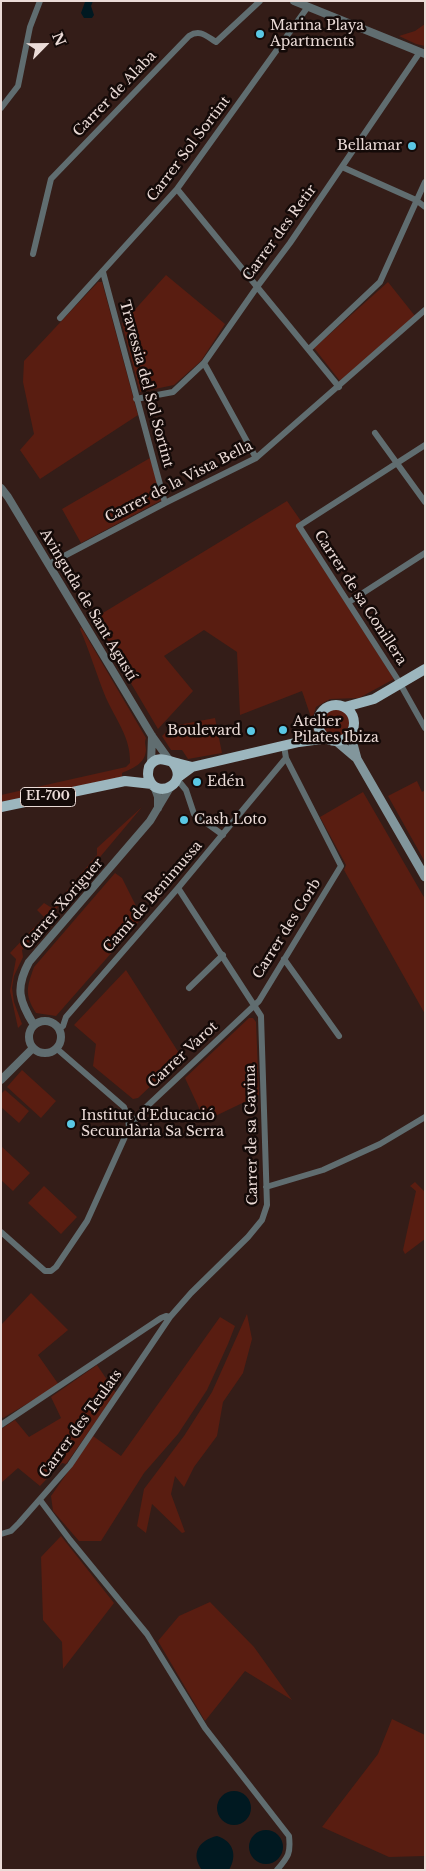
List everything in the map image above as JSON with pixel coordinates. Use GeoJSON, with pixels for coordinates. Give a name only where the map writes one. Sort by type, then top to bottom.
{"type":"FeatureCollection","features":[{"type":"Feature","properties":{"kind":"main road","name":"EI-700"},"geometry":{"type":"LineString","coordinates":[[299,742],[312,730],[324,710],[329,707],[334,705],[345,707],[374,699],[425,669]]}},
{"type":"Feature","properties":{"kind":"main road","name":"EI-700"},"geometry":{"type":"LineString","coordinates":[[125,781],[164,788],[192,767],[299,742],[345,738],[360,714],[374,699]]}},
{"type":"Feature","properties":{"kind":"main road"},"geometry":{"type":"LineString","coordinates":[[345,707],[353,716],[353,744],[357,759],[425,877]]}},
{"type":"Feature","properties":{"kind":"main road"},"geometry":{"type":"LineString","coordinates":[[319,720],[320,730],[357,759]]}},
{"type":"Feature","properties":{"kind":"main road","name":"EI-700"},"geometry":{"type":"LineString","coordinates":[[1,807],[125,781],[158,759],[192,767]]}},
{"type":"Feature","properties":{"kind":"main road"},"geometry":{"type":"LineString","coordinates":[[171,761],[177,769],[175,781]]}},
{"type":"Feature","properties":{"kind":"main road"},"geometry":{"type":"LineString","coordinates":[[150,766],[148,777],[153,785]]}},
{"type":"Feature","properties":{"kind":"street"},"geometry":{"type":"LineString","coordinates":[[1,108],[18,86],[30,27],[40,1]]}},
{"type":"Feature","properties":{"kind":"street","name":"Carrer de Alaba"},"geometry":{"type":"LineString","coordinates":[[33,254],[51,178],[189,36],[195,32],[200,32],[216,42],[260,1]]}},
{"type":"Feature","properties":{"kind":"street"},"geometry":{"type":"LineString","coordinates":[[294,1],[307,8],[422,53]]}},
{"type":"Feature","properties":{"kind":"street","name":"Carrer Sol Sortint"},"geometry":{"type":"LineString","coordinates":[[60,318],[177,190],[307,8]]}},
{"type":"Feature","properties":{"kind":"street","name":"Carrer des Retir"},"geometry":{"type":"LineString","coordinates":[[136,399],[173,392],[204,362],[290,243],[422,53]]}},
{"type":"Feature","properties":{"kind":"street"},"geometry":{"type":"LineString","coordinates":[[342,167],[416,200],[425,207]]}},
{"type":"Feature","properties":{"kind":"street"},"geometry":{"type":"LineString","coordinates":[[309,349],[380,282],[425,182]]}},
{"type":"Feature","properties":{"kind":"street"},"geometry":{"type":"LineString","coordinates":[[177,190],[340,387]]}},
{"type":"Feature","properties":{"kind":"street","name":"Travessia del Sol Sortint"},"geometry":{"type":"LineString","coordinates":[[103,272],[165,503]]}},
{"type":"Feature","properties":{"kind":"street","name":"Carrer de la Vista Bella"},"geometry":{"type":"LineString","coordinates":[[48,564],[256,458],[340,387],[425,310]]}},
{"type":"Feature","properties":{"kind":"street"},"geometry":{"type":"LineString","coordinates":[[204,362],[256,458]]}},
{"type":"Feature","properties":{"kind":"street"},"geometry":{"type":"LineString","coordinates":[[375,433],[425,502]]}},
{"type":"Feature","properties":{"kind":"street"},"geometry":{"type":"LineString","coordinates":[[397,463],[425,445]]}},
{"type":"Feature","properties":{"kind":"street","name":"Carrer de sa Conillera"},"geometry":{"type":"LineString","coordinates":[[397,463],[300,526],[400,684],[425,728]]}},
{"type":"Feature","properties":{"kind":"street","name":"Avinguda de Sant Agustí"},"geometry":{"type":"LineString","coordinates":[[1,488],[152,736],[171,761]]}},
{"type":"Feature","properties":{"kind":"street"},"geometry":{"type":"LineString","coordinates":[[349,602],[425,553]]}},
{"type":"Feature","properties":{"kind":"street"},"geometry":{"type":"LineString","coordinates":[[150,766],[152,736]]}},
{"type":"Feature","properties":{"kind":"street"},"geometry":{"type":"LineString","coordinates":[[284,746],[286,758]]}},
{"type":"Feature","properties":{"kind":"street","name":"Camí de Benimussa"},"geometry":{"type":"LineString","coordinates":[[59,1028],[63,1026],[66,1017],[178,888],[286,758]]}},
{"type":"Feature","properties":{"kind":"street","name":"Carrer des Corb"},"geometry":{"type":"LineString","coordinates":[[255,1005],[341,866],[286,758]]}},
{"type":"Feature","properties":{"kind":"street"},"geometry":{"type":"LineString","coordinates":[[175,781],[186,790],[194,814],[223,835]]}},
{"type":"Feature","properties":{"kind":"street","name":"Carrer Xoriguer"},"geometry":{"type":"LineString","coordinates":[[34,1025],[20,998],[20,987],[29,962],[150,821],[175,781]]}},
{"type":"Feature","properties":{"kind":"street"},"geometry":{"type":"LineString","coordinates":[[153,785],[158,797],[158,808]]}},
{"type":"Feature","properties":{"kind":"street","name":"Carrer de sa Gavina"},"geometry":{"type":"LineString","coordinates":[[1,1425],[161,1318],[170,1317],[257,1226],[265,1213],[266,1187],[261,1016],[178,888]]}},
{"type":"Feature","properties":{"kind":"street"},"geometry":{"type":"LineString","coordinates":[[189,988],[223,955]]}},
{"type":"Feature","properties":{"kind":"street"},"geometry":{"type":"LineString","coordinates":[[284,959],[339,1036]]}},
{"type":"Feature","properties":{"kind":"street","name":"Carrer Varot"},"geometry":{"type":"LineString","coordinates":[[1,1232],[45,1271],[51,1271],[56,1267],[87,1221],[129,1128],[142,1111],[255,1005]]}},
{"type":"Feature","properties":{"kind":"street"},"geometry":{"type":"LineString","coordinates":[[47,1021],[54,1023],[59,1028],[60,1042],[56,1048],[49,1052],[41,1052],[33,1048],[29,1041],[29,1032],[34,1025],[47,1021]]}},
{"type":"Feature","properties":{"kind":"street"},"geometry":{"type":"LineString","coordinates":[[1,1080],[33,1048]]}},
{"type":"Feature","properties":{"kind":"street"},"geometry":{"type":"LineString","coordinates":[[56,1048],[124,1108],[129,1111],[142,1111]]}},
{"type":"Feature","properties":{"kind":"street"},"geometry":{"type":"LineString","coordinates":[[124,1108],[128,1117],[129,1128]]}},
{"type":"Feature","properties":{"kind":"street"},"geometry":{"type":"LineString","coordinates":[[266,1187],[323,1170],[380,1144],[425,1117]]}},
{"type":"Feature","properties":{"kind":"street","name":"Carrer des Teulats"},"geometry":{"type":"LineString","coordinates":[[1,1534],[11,1531],[19,1524],[70,1466],[170,1317]]}},
{"type":"Feature","properties":{"kind":"street"},"geometry":{"type":"LineString","coordinates":[[40,1500],[70,1540],[147,1634],[205,1728],[289,1836],[290,1849],[288,1856],[277,1870]]}},
{"type":"Feature","properties":{"kind":"shaded area"},"geometry":{"type":"Polygon","coordinates":[[[425,24],[425,46],[399,36],[415,31],[425,24]]]}},
{"type":"Feature","properties":{"kind":"shaded area"},"geometry":{"type":"Polygon","coordinates":[[[166,275],[225,324],[201,361],[174,385],[140,392],[122,324],[166,275]]]}},
{"type":"Feature","properties":{"kind":"shaded area"},"geometry":{"type":"Polygon","coordinates":[[[98,282],[102,282],[138,415],[40,479],[20,450],[34,434],[23,382],[24,361],[98,282]]]}},
{"type":"Feature","properties":{"kind":"shaded area"},"geometry":{"type":"Polygon","coordinates":[[[388,282],[415,316],[340,381],[314,348],[388,282]]]}},
{"type":"Feature","properties":{"kind":"shaded area"},"geometry":{"type":"Polygon","coordinates":[[[150,458],[162,500],[81,543],[62,509],[150,458]]]}},
{"type":"Feature","properties":{"kind":"shaded area"},"geometry":{"type":"Polygon","coordinates":[[[287,501],[301,521],[296,526],[394,679],[359,698],[330,699],[316,707],[312,720],[302,691],[240,715],[237,652],[204,630],[164,656],[193,691],[158,729],[93,619],[287,501]]]}},
{"type":"Feature","properties":{"kind":"shaded area"},"geometry":{"type":"Polygon","coordinates":[[[81,627],[146,738],[145,755],[138,765],[122,773],[122,777],[1,802],[1,795],[126,767],[130,763],[128,745],[106,698],[80,629],[81,627]]]}},
{"type":"Feature","properties":{"kind":"shaded area"},"geometry":{"type":"Polygon","coordinates":[[[336,709],[346,713],[350,723],[346,733],[336,737],[326,733],[322,723],[326,713],[336,709]]]}},
{"type":"Feature","properties":{"kind":"shaded area"},"geometry":{"type":"Polygon","coordinates":[[[215,718],[222,753],[188,759],[182,750],[171,750],[162,736],[173,726],[215,718]]]}},
{"type":"Feature","properties":{"kind":"shaded area"},"geometry":{"type":"Polygon","coordinates":[[[417,781],[422,792],[425,790],[425,862],[388,796],[417,781]]]}},
{"type":"Feature","properties":{"kind":"shaded area"},"geometry":{"type":"Polygon","coordinates":[[[363,792],[425,899],[425,1014],[344,870],[346,865],[320,817],[363,792]]]}},
{"type":"Feature","properties":{"kind":"shaded area"},"geometry":{"type":"Polygon","coordinates":[[[142,807],[22,950],[23,957],[14,976],[12,988],[14,1002],[22,1024],[18,1028],[10,991],[16,959],[10,953],[44,917],[37,910],[44,903],[52,908],[97,855],[97,848],[142,807]]]}},
{"type":"Feature","properties":{"kind":"shaded area"},"geometry":{"type":"Polygon","coordinates":[[[115,873],[122,878],[142,918],[56,1016],[36,1013],[28,995],[34,967],[115,873]]]}},
{"type":"Feature","properties":{"kind":"shaded area"},"geometry":{"type":"Polygon","coordinates":[[[126,970],[184,1061],[174,1064],[138,1098],[133,1099],[93,1066],[96,1044],[74,1025],[126,970]]]}},
{"type":"Feature","properties":{"kind":"shaded area"},"geometry":{"type":"Polygon","coordinates":[[[249,1018],[253,1018],[256,1022],[259,1095],[205,1121],[185,1078],[249,1018]]]}},
{"type":"Feature","properties":{"kind":"shaded area"},"geometry":{"type":"Polygon","coordinates":[[[22,1070],[56,1101],[41,1118],[7,1087],[22,1070]]]}},
{"type":"Feature","properties":{"kind":"shaded area"},"geometry":{"type":"Polygon","coordinates":[[[5,1090],[29,1111],[19,1123],[1,1107],[1,1094],[5,1090]]]}},
{"type":"Feature","properties":{"kind":"shaded area"},"geometry":{"type":"Polygon","coordinates":[[[1,1146],[30,1173],[13,1191],[1,1180],[1,1146]]]}},
{"type":"Feature","properties":{"kind":"shaded area"},"geometry":{"type":"Polygon","coordinates":[[[415,1182],[425,1192],[425,1239],[405,1254],[403,1250],[416,1191],[410,1186],[415,1182]]]}},
{"type":"Feature","properties":{"kind":"shaded area"},"geometry":{"type":"Polygon","coordinates":[[[44,1186],[77,1217],[61,1234],[28,1203],[44,1186]]]}},
{"type":"Feature","properties":{"kind":"shaded area"},"geometry":{"type":"Polygon","coordinates":[[[31,1293],[68,1330],[38,1355],[59,1385],[3,1418],[1,1417],[1,1325],[31,1293]]]}},
{"type":"Feature","properties":{"kind":"shaded area"},"geometry":{"type":"Polygon","coordinates":[[[247,1314],[252,1339],[243,1373],[223,1402],[217,1436],[194,1467],[184,1487],[175,1476],[171,1494],[185,1532],[182,1533],[152,1504],[146,1533],[137,1526],[144,1489],[184,1436],[212,1392],[247,1314]]]}},
{"type":"Feature","properties":{"kind":"shaded area"},"geometry":{"type":"Polygon","coordinates":[[[220,1317],[235,1326],[207,1390],[178,1434],[144,1473],[101,1541],[79,1541],[53,1511],[51,1496],[93,1436],[121,1456],[220,1317]]]}},
{"type":"Feature","properties":{"kind":"shaded area"},"geometry":{"type":"Polygon","coordinates":[[[97,1365],[116,1393],[66,1464],[62,1463],[40,1486],[18,1468],[1,1483],[1,1429],[15,1420],[29,1437],[61,1418],[51,1397],[97,1365]]]}},
{"type":"Feature","properties":{"kind":"shaded area"},"geometry":{"type":"Polygon","coordinates":[[[61,1536],[114,1603],[63,1669],[62,1642],[43,1620],[41,1557],[61,1536]]]}},
{"type":"Feature","properties":{"kind":"shaded area"},"geometry":{"type":"Polygon","coordinates":[[[210,1602],[254,1647],[292,1700],[245,1671],[205,1721],[158,1641],[179,1616],[210,1602]]]}},
{"type":"Feature","properties":{"kind":"shaded area"},"geometry":{"type":"Polygon","coordinates":[[[392,1719],[425,1735],[425,1856],[389,1857],[322,1827],[378,1754],[392,1719]]]}},
{"type":"Feature","properties":{"kind":"water"},"geometry":{"type":"Polygon","coordinates":[[[93,1],[91,6],[94,15],[92,18],[84,18],[81,13],[85,2],[93,1]]]}},
{"type":"Feature","properties":{"kind":"water"},"geometry":{"type":"Polygon","coordinates":[[[234,1791],[246,1796],[251,1808],[246,1820],[234,1825],[222,1820],[217,1808],[222,1796],[234,1791]]]}},
{"type":"Feature","properties":{"kind":"water"},"geometry":{"type":"Polygon","coordinates":[[[266,1830],[278,1835],[283,1847],[278,1859],[266,1864],[254,1859],[249,1847],[254,1835],[266,1830]]]}},
{"type":"Feature","properties":{"kind":"water"},"geometry":{"type":"Polygon","coordinates":[[[217,1836],[227,1841],[230,1845],[233,1854],[232,1864],[229,1870],[202,1870],[198,1864],[198,1848],[205,1841],[217,1836]]]}},
{"type":"Feature","properties":{"kind":"place","name":"Marina Playa Apartments"},"geometry":{"type":"Point","coordinates":[260,34]}},
{"type":"Feature","properties":{"kind":"place","name":"Bellamar"},"geometry":{"type":"Point","coordinates":[412,146]}},
{"type":"Feature","properties":{"kind":"place","name":"Atelier Pilates Ibiza"},"geometry":{"type":"Point","coordinates":[283,730]}},
{"type":"Feature","properties":{"kind":"place","name":"Boulevard"},"geometry":{"type":"Point","coordinates":[251,731]}},
{"type":"Feature","properties":{"kind":"place","name":"Edén"},"geometry":{"type":"Point","coordinates":[197,782]}},
{"type":"Feature","properties":{"kind":"place","name":"Cash Loto"},"geometry":{"type":"Point","coordinates":[184,820]}},
{"type":"Feature","properties":{"kind":"place","name":"Institut d'Educació Secundària Sa Serra"},"geometry":{"type":"Point","coordinates":[71,1124]}}]}
